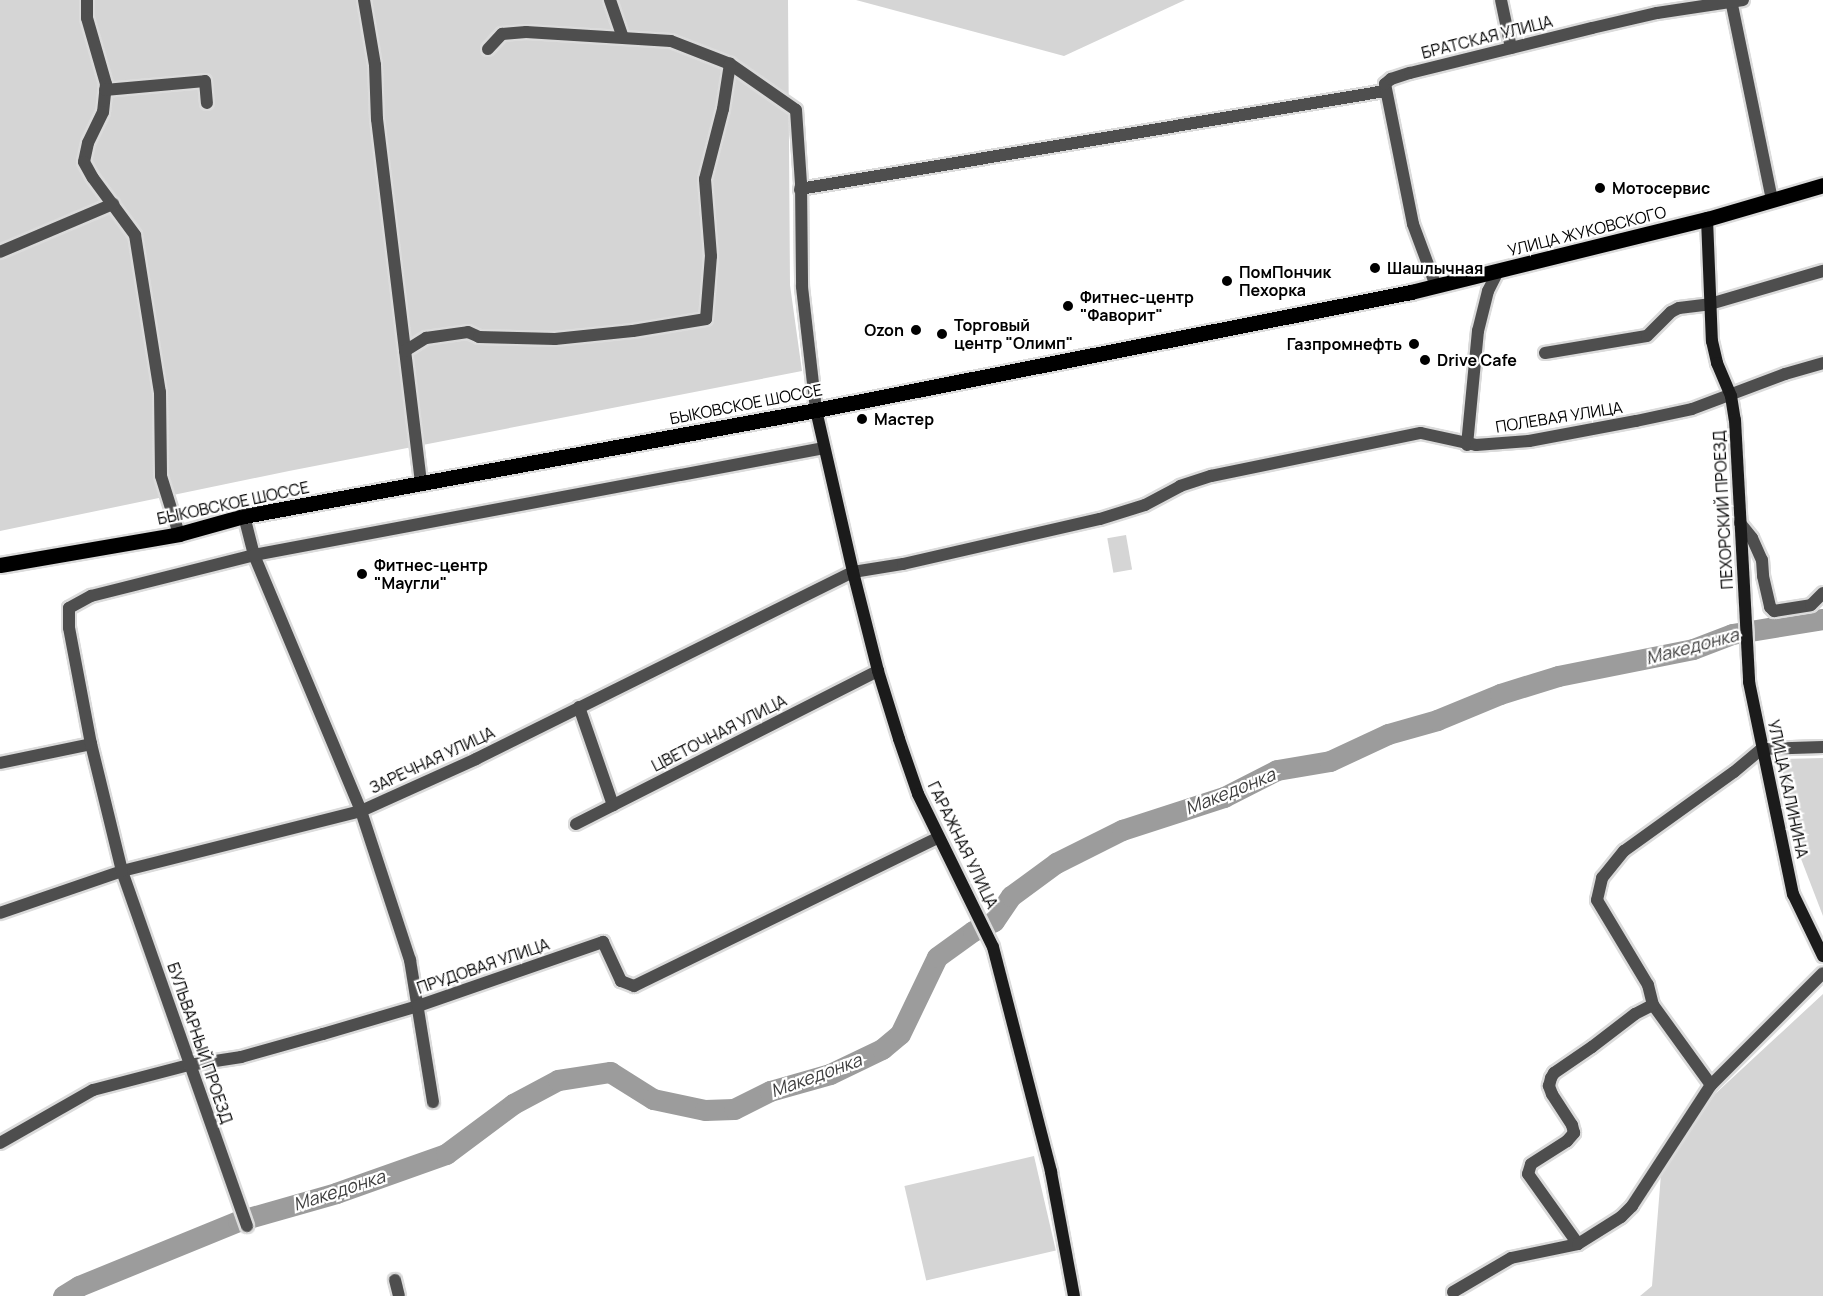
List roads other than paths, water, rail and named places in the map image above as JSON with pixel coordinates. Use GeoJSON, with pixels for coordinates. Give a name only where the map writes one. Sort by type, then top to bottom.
{"type":"FeatureCollection","features":[{"type":"Feature","properties":{"kind":"main road","name":"УЛИЦА ЖУКОВСКОГО"},"geometry":{"type":"LineString","coordinates":[[1498,272],[1707,219],[1823,185]]}},
{"type":"Feature","properties":{"kind":"main road","name":"БЫКОВСКОЕ ШОССЕ"},"geometry":{"type":"LineString","coordinates":[[0,565],[178,534],[244,516],[816,410],[1498,272]]}},
{"type":"Feature","properties":{"kind":"street"},"geometry":{"type":"LineString","coordinates":[[87,0],[87,18],[105,90],[103,112],[88,143],[84,162],[135,235],[160,392],[161,476],[178,534]]}},
{"type":"Feature","properties":{"kind":"street"},"geometry":{"type":"LineString","coordinates":[[364,0],[375,65],[376,119],[421,484]]}},
{"type":"Feature","properties":{"kind":"street"},"geometry":{"type":"LineString","coordinates":[[610,0],[623,37]]}},
{"type":"Feature","properties":{"kind":"street"},"geometry":{"type":"LineString","coordinates":[[1501,0],[1511,48]]}},
{"type":"Feature","properties":{"kind":"street"},"geometry":{"type":"LineString","coordinates":[[1735,1],[1773,199]]}},
{"type":"Feature","properties":{"kind":"street","name":"БРАТСКАЯ УЛИЦА"},"geometry":{"type":"LineString","coordinates":[[1384,91],[1385,84],[1391,79],[1511,48],[1657,13],[1735,1]]}},
{"type":"Feature","properties":{"kind":"street"},"geometry":{"type":"LineString","coordinates":[[488,49],[502,34],[526,32],[671,41],[730,64],[796,110],[802,287],[816,410]]}},
{"type":"Feature","properties":{"kind":"street"},"geometry":{"type":"LineString","coordinates":[[405,351],[426,338],[468,332],[479,337],[555,339],[633,331],[706,319],[711,256],[705,179],[723,109],[730,64]]}},
{"type":"Feature","properties":{"kind":"street"},"geometry":{"type":"LineString","coordinates":[[105,90],[205,81],[207,103]]}},
{"type":"Feature","properties":{"kind":"street"},"geometry":{"type":"LineString","coordinates":[[800,189],[1384,91],[1413,224],[1436,286]]}},
{"type":"Feature","properties":{"kind":"street"},"geometry":{"type":"LineString","coordinates":[[0,252],[112,204]]}},
{"type":"Feature","properties":{"kind":"street","name":"ПЕХОРСКИЙ ПРОЕЗД"},"geometry":{"type":"LineString","coordinates":[[1707,219],[1710,250],[1710,304],[1716,363],[1731,396],[1735,420],[1745,623]]}},
{"type":"Feature","properties":{"kind":"street"},"geometry":{"type":"LineString","coordinates":[[1545,353],[1647,336],[1671,312],[1679,308],[1710,304],[1823,271]]}},
{"type":"Feature","properties":{"kind":"street","name":"ПОЛЕВАЯ УЛИЦА"},"geometry":{"type":"LineString","coordinates":[[1498,272],[1488,291],[1478,331],[1467,445],[1529,441],[1636,422],[1692,409],[1785,374],[1823,363]]}},
{"type":"Feature","properties":{"kind":"street","name":"ГАРАЖНАЯ УЛИЦА"},"geometry":{"type":"LineString","coordinates":[[816,410],[878,671],[918,794],[988,934],[1048,1160],[1074,1296]]}},
{"type":"Feature","properties":{"kind":"street","name":"ЗАРЕЧНАЯ УЛИЦА"},"geometry":{"type":"LineString","coordinates":[[0,913],[122,871],[361,812],[853,572],[913,561],[1100,519],[1145,505],[1180,486],[1211,476],[1380,440],[1421,433],[1467,445]]}},
{"type":"Feature","properties":{"kind":"street"},"geometry":{"type":"LineString","coordinates":[[254,555],[824,448]]}},
{"type":"Feature","properties":{"kind":"street"},"geometry":{"type":"LineString","coordinates":[[244,516],[254,555],[361,812],[410,960],[433,1102]]}},
{"type":"Feature","properties":{"kind":"street"},"geometry":{"type":"LineString","coordinates":[[1740,523],[1752,538],[1762,560],[1770,607],[1774,611],[1811,605],[1823,593]]}},
{"type":"Feature","properties":{"kind":"street","name":"БУЛЬВАРНЫЙ ПРОЕЗД"},"geometry":{"type":"LineString","coordinates":[[247,1226],[122,871],[91,744],[69,628],[69,608],[92,596],[254,555]]}},
{"type":"Feature","properties":{"kind":"street","name":"УЛИЦА КАЛИНИНА"},"geometry":{"type":"LineString","coordinates":[[1745,623],[1749,682],[1761,749],[1793,894],[1823,956]]}},
{"type":"Feature","properties":{"kind":"street","name":"ЦВЕТОЧНАЯ УЛИЦА"},"geometry":{"type":"LineString","coordinates":[[576,824],[878,671]]}},
{"type":"Feature","properties":{"kind":"street"},"geometry":{"type":"LineString","coordinates":[[579,707],[613,805]]}},
{"type":"Feature","properties":{"kind":"street"},"geometry":{"type":"LineString","coordinates":[[0,763],[91,744]]}},
{"type":"Feature","properties":{"kind":"street"},"geometry":{"type":"LineString","coordinates":[[1711,1085],[1653,1005],[1648,984],[1597,900],[1602,878],[1624,851],[1734,772],[1761,749],[1823,747]]}},
{"type":"Feature","properties":{"kind":"street","name":"ПРУДОВАЯ УЛИЦА"},"geometry":{"type":"LineString","coordinates":[[0,1143],[93,1090],[189,1065],[240,1057],[418,1006],[603,942],[621,981],[634,986],[938,838]]}},
{"type":"Feature","properties":{"kind":"street"},"geometry":{"type":"LineString","coordinates":[[1453,1292],[1511,1258],[1578,1244],[1621,1217],[1632,1206],[1711,1085],[1823,973]]}},
{"type":"Feature","properties":{"kind":"street"},"geometry":{"type":"LineString","coordinates":[[1578,1244],[1528,1174],[1531,1164],[1567,1141],[1574,1133],[1572,1125],[1552,1094],[1551,1078],[1554,1072],[1635,1014],[1653,1005]]}},
{"type":"Feature","properties":{"kind":"street"},"geometry":{"type":"LineString","coordinates":[[395,1280],[399,1296]]}},
{"type":"Feature","properties":{"kind":"waterway","name":"Македонка"},"geometry":{"type":"LineString","coordinates":[[63,1296],[79,1286],[238,1221],[336,1193],[446,1154],[513,1104],[558,1080],[610,1072],[653,1099],[705,1110],[734,1109],[770,1091],[830,1074],[882,1049],[900,1034],[937,957],[973,931],[994,921],[1011,896],[1056,863],[1122,830],[1224,797],[1277,770],[1330,761],[1388,734],[1437,720],[1500,694],[1558,676],[1693,649],[1732,634],[1823,619]]}},
{"type":"Feature","properties":{"kind":"place","name":"Мотосервис"},"geometry":{"type":"Point","coordinates":[1600,188]}},
{"type":"Feature","properties":{"kind":"place","name":"Шашлычная"},"geometry":{"type":"Point","coordinates":[1375,268]}},
{"type":"Feature","properties":{"kind":"place","name":"ПомПончик Пехорка"},"geometry":{"type":"Point","coordinates":[1227,281]}},
{"type":"Feature","properties":{"kind":"place","name":"Фитнес-центр \"Фаворит\""},"geometry":{"type":"Point","coordinates":[1068,306]}},
{"type":"Feature","properties":{"kind":"place","name":"Ozon"},"geometry":{"type":"Point","coordinates":[916,330]}},
{"type":"Feature","properties":{"kind":"place","name":"Торговый центр \"Олимп\""},"geometry":{"type":"Point","coordinates":[942,334]}},
{"type":"Feature","properties":{"kind":"place","name":"Газпромнефть"},"geometry":{"type":"Point","coordinates":[1414,344]}},
{"type":"Feature","properties":{"kind":"place","name":"Drive Cafe"},"geometry":{"type":"Point","coordinates":[1425,360]}},
{"type":"Feature","properties":{"kind":"place","name":"Мастер"},"geometry":{"type":"Point","coordinates":[862,419]}},
{"type":"Feature","properties":{"kind":"place","name":"Фитнес-центр \"Маугли\""},"geometry":{"type":"Point","coordinates":[362,574]}}]}
